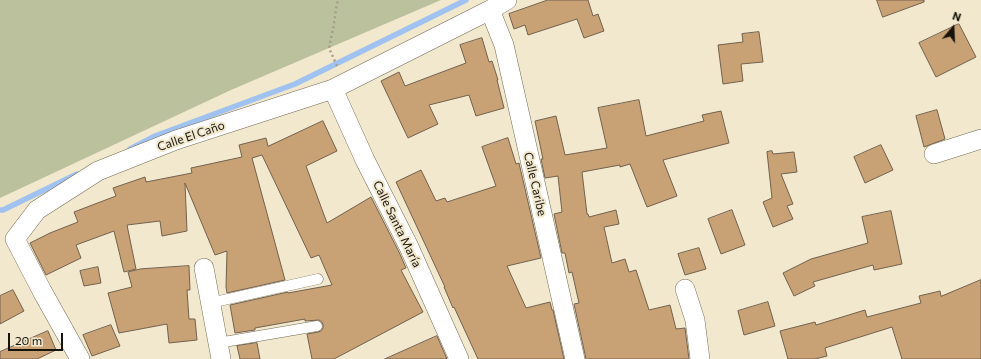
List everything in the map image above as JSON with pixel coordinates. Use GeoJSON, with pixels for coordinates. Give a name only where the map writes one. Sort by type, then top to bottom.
{"type":"FeatureCollection","features":[{"type":"Feature","properties":{"kind":"street","name":"Calle El Caño"},"geometry":{"type":"LineString","coordinates":[[80,359],[15,239],[37,210],[98,171],[176,140],[333,89],[507,0]]}},
{"type":"Feature","properties":{"kind":"street","name":"Calle Caribe"},"geometry":{"type":"LineString","coordinates":[[490,10],[504,45],[575,359]]}},
{"type":"Feature","properties":{"kind":"street","name":"Calle Santa María"},"geometry":{"type":"LineString","coordinates":[[333,89],[365,160],[409,247],[459,359]]}},
{"type":"Feature","properties":{"kind":"street"},"geometry":{"type":"LineString","coordinates":[[934,154],[981,140]]}},
{"type":"Feature","properties":{"kind":"street"},"geometry":{"type":"LineString","coordinates":[[204,268],[219,351]]}},
{"type":"Feature","properties":{"kind":"street"},"geometry":{"type":"LineString","coordinates":[[686,290],[695,320],[700,359]]}},
{"type":"Feature","properties":{"kind":"lane"},"geometry":{"type":"LineString","coordinates":[[210,303],[318,278]]}},
{"type":"Feature","properties":{"kind":"lane"},"geometry":{"type":"LineString","coordinates":[[219,351],[318,326]]}},
{"type":"Feature","properties":{"kind":"path"},"geometry":{"type":"LineString","coordinates":[[329,48],[338,0]]}},
{"type":"Feature","properties":{"kind":"green space"},"geometry":{"type":"Polygon","coordinates":[[[0,0],[441,0],[231,90],[0,198],[0,0]]]}},
{"type":"Feature","properties":{"kind":"building"},"geometry":{"type":"Polygon","coordinates":[[[548,0],[588,0],[593,16],[598,14],[604,31],[584,38],[577,19],[528,35],[525,25],[514,29],[509,14],[548,0]]]}},
{"type":"Feature","properties":{"kind":"building"},"geometry":{"type":"Polygon","coordinates":[[[877,0],[924,0],[924,2],[883,17],[877,0]]]}},
{"type":"Feature","properties":{"kind":"building"},"geometry":{"type":"Polygon","coordinates":[[[959,24],[976,57],[936,77],[919,43],[959,24]]]}},
{"type":"Feature","properties":{"kind":"building"},"geometry":{"type":"Polygon","coordinates":[[[759,32],[763,62],[741,64],[743,81],[723,84],[718,45],[743,42],[742,34],[759,32]]]}},
{"type":"Feature","properties":{"kind":"building"},"geometry":{"type":"Polygon","coordinates":[[[482,38],[489,62],[492,61],[498,80],[504,108],[476,116],[469,95],[429,105],[438,124],[408,138],[381,81],[399,72],[405,86],[466,63],[460,45],[482,38]]]}},
{"type":"Feature","properties":{"kind":"building"},"geometry":{"type":"Polygon","coordinates":[[[639,100],[646,136],[704,121],[702,115],[721,111],[729,143],[663,160],[677,196],[647,207],[630,164],[620,167],[620,165],[582,172],[587,214],[589,217],[616,210],[619,224],[604,227],[612,263],[625,259],[629,272],[636,270],[649,310],[670,305],[676,329],[685,328],[689,359],[586,359],[574,304],[579,303],[572,272],[569,273],[565,253],[562,253],[554,214],[562,212],[558,176],[545,178],[541,159],[543,159],[535,121],[556,116],[565,155],[607,148],[598,108],[639,100]]]}},
{"type":"Feature","properties":{"kind":"building"},"geometry":{"type":"Polygon","coordinates":[[[937,110],[945,139],[924,147],[916,116],[937,110]]]}},
{"type":"Feature","properties":{"kind":"building"},"geometry":{"type":"Polygon","coordinates":[[[323,121],[337,151],[306,166],[327,223],[371,197],[399,252],[406,268],[401,270],[423,312],[334,359],[312,359],[307,334],[321,331],[323,325],[319,320],[305,321],[305,319],[235,333],[230,305],[288,292],[332,285],[319,255],[311,258],[262,155],[252,158],[285,280],[227,293],[227,251],[215,255],[185,183],[187,231],[162,236],[160,221],[127,225],[136,269],[124,272],[114,231],[76,245],[81,258],[46,275],[30,243],[78,222],[74,212],[116,196],[113,188],[145,177],[146,182],[192,173],[191,168],[242,157],[239,145],[266,138],[268,146],[323,121]]]}},
{"type":"Feature","properties":{"kind":"building"},"geometry":{"type":"Polygon","coordinates":[[[508,138],[516,164],[519,163],[541,258],[507,266],[526,308],[550,302],[564,359],[478,359],[454,307],[453,308],[445,287],[396,182],[421,170],[436,201],[445,198],[447,202],[496,186],[482,147],[508,138]]]}},
{"type":"Feature","properties":{"kind":"building"},"geometry":{"type":"Polygon","coordinates":[[[881,145],[893,170],[865,183],[854,157],[881,145]]]}},
{"type":"Feature","properties":{"kind":"building"},"geometry":{"type":"Polygon","coordinates":[[[772,151],[773,154],[794,152],[797,172],[781,174],[793,204],[787,206],[793,219],[773,227],[763,202],[772,198],[767,152],[772,151]]]}},
{"type":"Feature","properties":{"kind":"building"},"geometry":{"type":"Polygon","coordinates":[[[732,210],[745,245],[721,254],[708,219],[732,210]]]}},
{"type":"Feature","properties":{"kind":"building"},"geometry":{"type":"Polygon","coordinates":[[[891,211],[902,264],[874,270],[873,265],[813,282],[815,286],[794,296],[783,273],[811,259],[868,243],[862,217],[891,211]]]}},
{"type":"Feature","properties":{"kind":"building"},"geometry":{"type":"Polygon","coordinates":[[[699,248],[706,269],[685,275],[678,254],[699,248]]]}},
{"type":"Feature","properties":{"kind":"building"},"geometry":{"type":"Polygon","coordinates":[[[189,266],[190,290],[187,290],[189,319],[195,319],[197,340],[169,343],[167,324],[119,333],[108,293],[132,287],[128,272],[140,269],[189,266]]]}},
{"type":"Feature","properties":{"kind":"building"},"geometry":{"type":"Polygon","coordinates":[[[98,267],[101,283],[84,286],[80,271],[98,267]]]}},
{"type":"Feature","properties":{"kind":"building"},"geometry":{"type":"Polygon","coordinates":[[[981,280],[981,359],[902,359],[892,327],[825,348],[827,356],[815,359],[788,359],[780,331],[815,322],[816,325],[865,310],[867,317],[921,303],[919,296],[940,291],[941,296],[981,280]]]}},
{"type":"Feature","properties":{"kind":"building"},"geometry":{"type":"Polygon","coordinates":[[[13,290],[24,311],[0,324],[0,296],[13,290]]]}},
{"type":"Feature","properties":{"kind":"building"},"geometry":{"type":"Polygon","coordinates":[[[768,302],[775,326],[744,335],[738,311],[768,302]]]}},
{"type":"Feature","properties":{"kind":"building"},"geometry":{"type":"Polygon","coordinates":[[[111,325],[120,346],[92,356],[83,335],[111,325]]]}},
{"type":"Feature","properties":{"kind":"building"},"geometry":{"type":"Polygon","coordinates":[[[48,331],[56,350],[37,359],[0,359],[0,352],[48,331]]]}},
{"type":"Feature","properties":{"kind":"building"},"geometry":{"type":"Polygon","coordinates":[[[437,336],[447,359],[385,359],[437,336]]]}},
{"type":"Feature","properties":{"kind":"building"},"geometry":{"type":"Polygon","coordinates":[[[257,343],[260,359],[240,359],[237,346],[257,343]]]}},
{"type":"Feature","properties":{"kind":"waterway"},"geometry":{"type":"LineString","coordinates":[[130,149],[155,136],[295,84],[466,0]]}},
{"type":"Feature","properties":{"kind":"waterway"},"geometry":{"type":"LineString","coordinates":[[0,210],[3,210],[77,174]]}}]}
